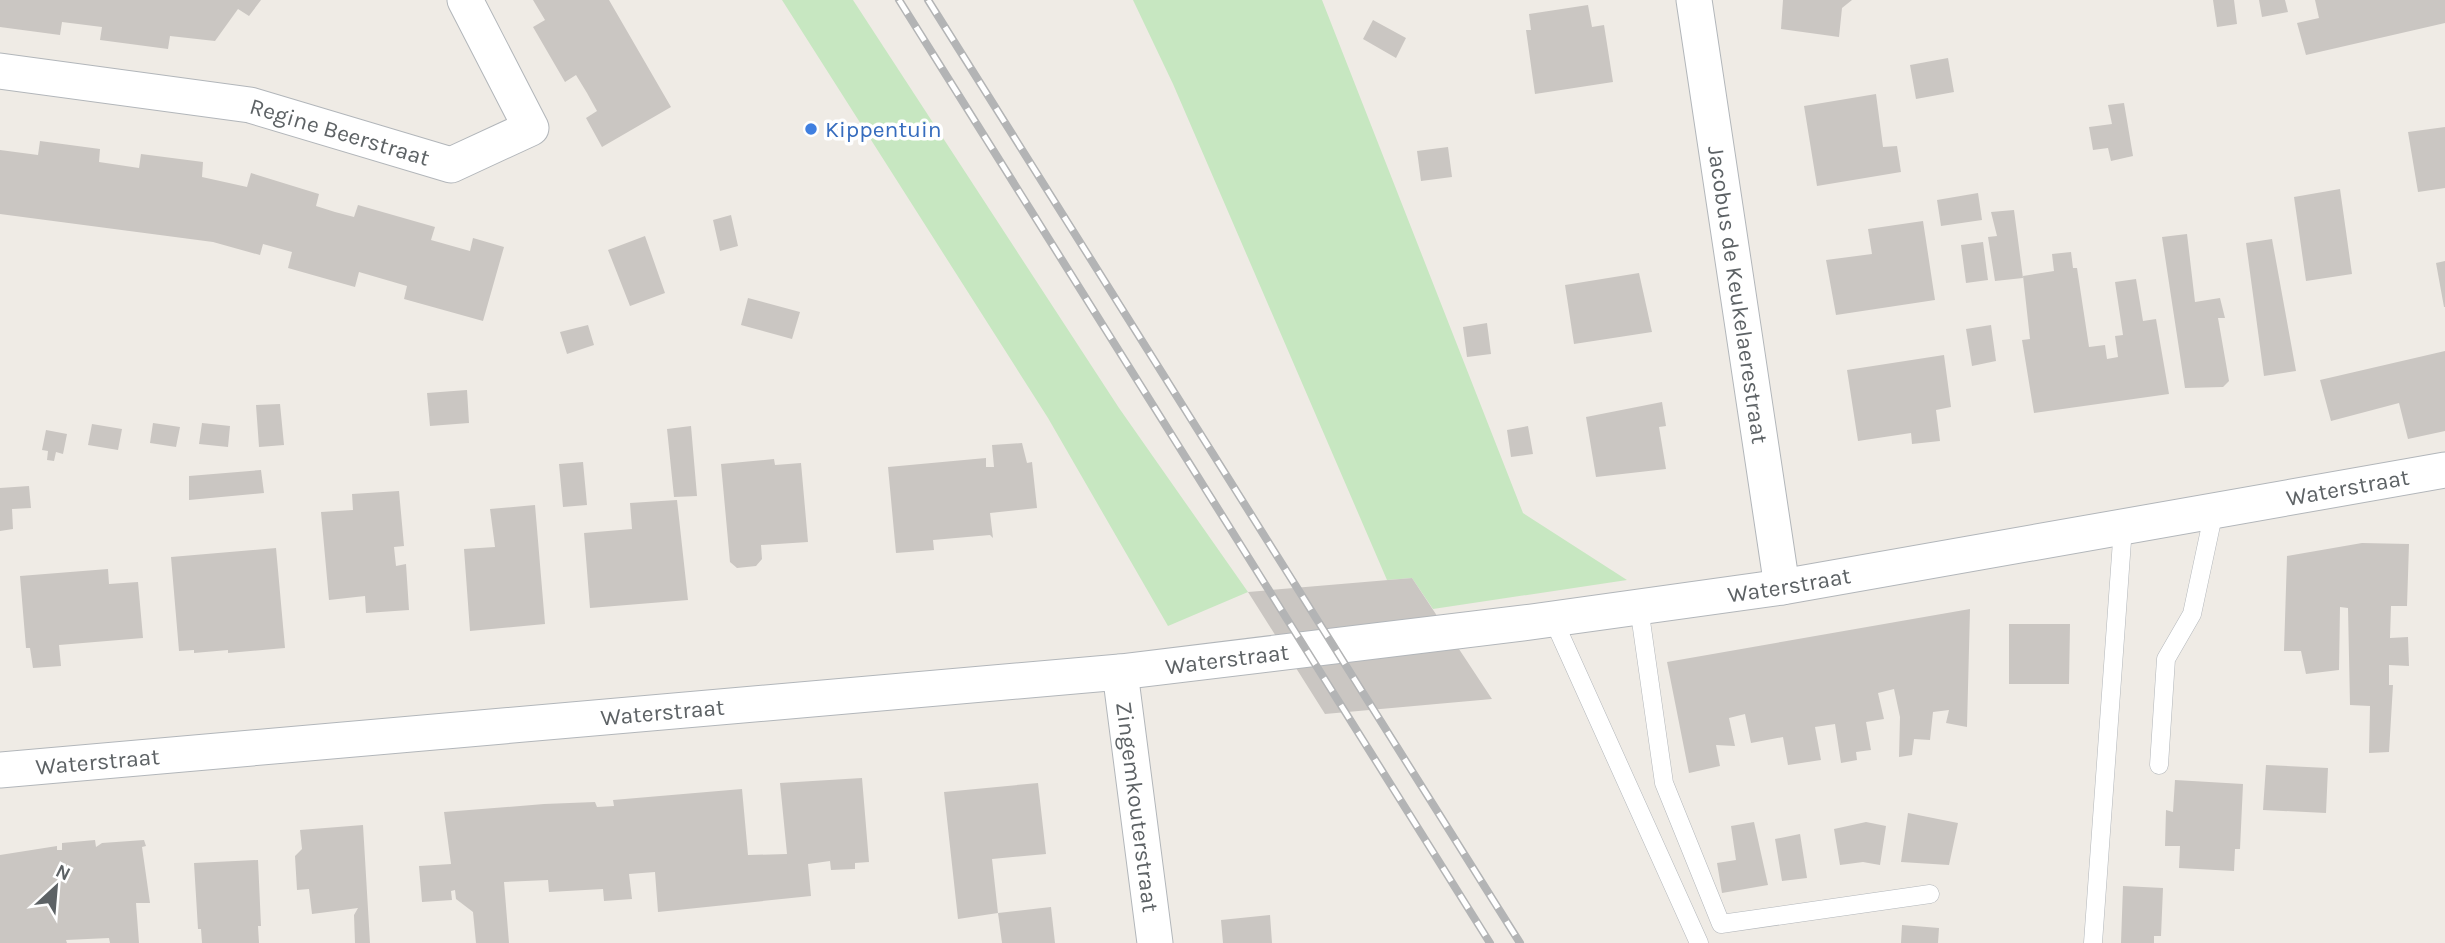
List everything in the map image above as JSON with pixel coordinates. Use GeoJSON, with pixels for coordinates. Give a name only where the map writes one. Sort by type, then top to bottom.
{"type":"FeatureCollection","features":[{"type":"Feature","properties":{"kind":"street","name":"Regine Beerstraat"},"geometry":{"type":"LineString","coordinates":[[0,71],[250,105],[451,165],[531,128],[466,0]]}},
{"type":"Feature","properties":{"kind":"street","name":"Jacobus de Keukelaerestraat"},"geometry":{"type":"LineString","coordinates":[[1694,0],[1782,587]]}},
{"type":"Feature","properties":{"kind":"street","name":"Waterstraat"},"geometry":{"type":"LineString","coordinates":[[0,770],[1120,672],[1553,619],[1782,587],[2445,470]]}},
{"type":"Feature","properties":{"kind":"street","name":"Zingemkouterstraat"},"geometry":{"type":"LineString","coordinates":[[1120,672],[1155,943]]}},
{"type":"Feature","properties":{"kind":"lane"},"geometry":{"type":"LineString","coordinates":[[2160,765],[2166,659],[2192,614],[2214,511]]}},
{"type":"Feature","properties":{"kind":"lane"},"geometry":{"type":"LineString","coordinates":[[2093,943],[2123,527]]}},
{"type":"Feature","properties":{"kind":"lane"},"geometry":{"type":"LineString","coordinates":[[1639,607],[1664,783],[1721,924],[1930,894]]}},
{"type":"Feature","properties":{"kind":"lane"},"geometry":{"type":"LineString","coordinates":[[1553,619],[1699,943]]}},
{"type":"Feature","properties":{"kind":"green space"},"geometry":{"type":"Polygon","coordinates":[[[782,0],[853,0],[1119,408],[1248,592],[1168,626],[1048,418],[782,0]]]}},
{"type":"Feature","properties":{"kind":"green space"},"geometry":{"type":"Polygon","coordinates":[[[1133,0],[1322,0],[1523,513],[1627,580],[1433,609],[1412,578],[1387,580],[1173,84],[1133,0]]]}},
{"type":"Feature","properties":{"kind":"building"},"geometry":{"type":"Polygon","coordinates":[[[0,0],[261,0],[249,16],[238,9],[215,41],[170,36],[168,49],[100,40],[102,27],[62,22],[60,35],[0,27],[0,0]]]}},
{"type":"Feature","properties":{"kind":"building"},"geometry":{"type":"Polygon","coordinates":[[[533,0],[609,0],[671,107],[602,147],[586,118],[597,111],[587,93],[576,75],[565,82],[533,27],[545,20],[533,0]]]}},
{"type":"Feature","properties":{"kind":"building"},"geometry":{"type":"Polygon","coordinates":[[[1783,0],[1852,0],[1842,8],[1839,37],[1781,29],[1783,0]]]}},
{"type":"Feature","properties":{"kind":"building"},"geometry":{"type":"Polygon","coordinates":[[[2213,0],[2234,0],[2237,24],[2217,27],[2213,0]]]}},
{"type":"Feature","properties":{"kind":"building"},"geometry":{"type":"Polygon","coordinates":[[[2259,0],[2285,0],[2288,12],[2262,17],[2259,0]]]}},
{"type":"Feature","properties":{"kind":"building"},"geometry":{"type":"Polygon","coordinates":[[[2315,0],[2445,0],[2445,23],[2306,55],[2297,23],[2319,18],[2315,0]]]}},
{"type":"Feature","properties":{"kind":"building"},"geometry":{"type":"Polygon","coordinates":[[[1588,5],[1592,27],[1604,25],[1613,82],[1535,94],[1526,30],[1531,30],[1529,14],[1588,5]]]}},
{"type":"Feature","properties":{"kind":"building"},"geometry":{"type":"Polygon","coordinates":[[[1373,20],[1406,38],[1396,58],[1363,39],[1373,20]]]}},
{"type":"Feature","properties":{"kind":"building"},"geometry":{"type":"Polygon","coordinates":[[[1948,58],[1954,92],[1916,99],[1910,65],[1948,58]]]}},
{"type":"Feature","properties":{"kind":"building"},"geometry":{"type":"Polygon","coordinates":[[[1876,94],[1883,147],[1897,146],[1901,172],[1817,186],[1804,106],[1876,94]]]}},
{"type":"Feature","properties":{"kind":"building"},"geometry":{"type":"Polygon","coordinates":[[[2124,103],[2133,156],[2111,161],[2108,148],[2093,150],[2089,127],[2112,124],[2108,105],[2124,103]]]}},
{"type":"Feature","properties":{"kind":"building"},"geometry":{"type":"Polygon","coordinates":[[[2445,127],[2445,188],[2418,192],[2408,132],[2445,127]]]}},
{"type":"Feature","properties":{"kind":"building"},"geometry":{"type":"Polygon","coordinates":[[[40,141],[100,149],[99,162],[139,168],[141,154],[203,162],[202,177],[247,187],[251,173],[319,194],[316,206],[335,212],[354,217],[358,205],[435,227],[431,240],[470,251],[473,238],[504,247],[483,321],[404,299],[407,286],[359,272],[355,287],[288,268],[292,252],[263,244],[260,255],[213,242],[0,214],[0,150],[38,155],[40,141]]]}},
{"type":"Feature","properties":{"kind":"building"},"geometry":{"type":"Polygon","coordinates":[[[1448,147],[1452,177],[1421,181],[1417,151],[1448,147]]]}},
{"type":"Feature","properties":{"kind":"building"},"geometry":{"type":"Polygon","coordinates":[[[2340,189],[2352,274],[2306,281],[2294,197],[2340,189]]]}},
{"type":"Feature","properties":{"kind":"building"},"geometry":{"type":"Polygon","coordinates":[[[1978,193],[1982,220],[1941,226],[1937,200],[1978,193]]]}},
{"type":"Feature","properties":{"kind":"building"},"geometry":{"type":"Polygon","coordinates":[[[2014,210],[2023,278],[1995,281],[1988,237],[1997,236],[1991,212],[2014,210]]]}},
{"type":"Feature","properties":{"kind":"building"},"geometry":{"type":"Polygon","coordinates":[[[731,215],[738,246],[720,251],[713,220],[731,215]]]}},
{"type":"Feature","properties":{"kind":"building"},"geometry":{"type":"Polygon","coordinates":[[[1923,221],[1935,300],[1836,315],[1826,260],[1872,254],[1868,229],[1923,221]]]}},
{"type":"Feature","properties":{"kind":"building"},"geometry":{"type":"Polygon","coordinates":[[[2187,234],[2195,302],[2220,298],[2225,318],[2218,318],[2229,381],[2223,387],[2185,388],[2162,237],[2187,234]]]}},
{"type":"Feature","properties":{"kind":"building"},"geometry":{"type":"Polygon","coordinates":[[[645,236],[665,293],[630,306],[608,250],[645,236]]]}},
{"type":"Feature","properties":{"kind":"building"},"geometry":{"type":"Polygon","coordinates":[[[2272,239],[2296,371],[2264,376],[2246,243],[2272,239]]]}},
{"type":"Feature","properties":{"kind":"building"},"geometry":{"type":"Polygon","coordinates":[[[1983,242],[1988,280],[1966,283],[1961,245],[1983,242]]]}},
{"type":"Feature","properties":{"kind":"building"},"geometry":{"type":"Polygon","coordinates":[[[2071,252],[2073,268],[2077,268],[2089,347],[2105,345],[2107,359],[2118,357],[2115,336],[2123,335],[2115,282],[2136,279],[2143,321],[2156,319],[2169,394],[2034,413],[2022,340],[2030,339],[2023,276],[2054,271],[2052,254],[2071,252]]]}},
{"type":"Feature","properties":{"kind":"building"},"geometry":{"type":"Polygon","coordinates":[[[2445,261],[2445,307],[2444,307],[2436,263],[2445,261]]]}},
{"type":"Feature","properties":{"kind":"building"},"geometry":{"type":"Polygon","coordinates":[[[1639,273],[1652,332],[1574,344],[1565,285],[1639,273]]]}},
{"type":"Feature","properties":{"kind":"building"},"geometry":{"type":"Polygon","coordinates":[[[748,298],[800,312],[792,339],[741,325],[748,298]]]}},
{"type":"Feature","properties":{"kind":"building"},"geometry":{"type":"Polygon","coordinates":[[[1487,323],[1491,354],[1467,357],[1463,327],[1487,323]]]}},
{"type":"Feature","properties":{"kind":"building"},"geometry":{"type":"Polygon","coordinates":[[[588,325],[594,345],[567,354],[560,332],[588,325]]]}},
{"type":"Feature","properties":{"kind":"building"},"geometry":{"type":"Polygon","coordinates":[[[1991,325],[1996,361],[1972,366],[1966,329],[1991,325]]]}},
{"type":"Feature","properties":{"kind":"building"},"geometry":{"type":"Polygon","coordinates":[[[2445,351],[2445,431],[2408,439],[2399,403],[2331,421],[2320,380],[2445,351]]]}},
{"type":"Feature","properties":{"kind":"building"},"geometry":{"type":"Polygon","coordinates":[[[1944,355],[1951,407],[1936,410],[1940,441],[1912,444],[1911,433],[1858,441],[1847,370],[1944,355]]]}},
{"type":"Feature","properties":{"kind":"building"},"geometry":{"type":"Polygon","coordinates":[[[467,390],[469,423],[430,426],[427,393],[467,390]]]}},
{"type":"Feature","properties":{"kind":"building"},"geometry":{"type":"Polygon","coordinates":[[[1662,402],[1666,426],[1659,427],[1666,469],[1596,477],[1586,417],[1662,402]]]}},
{"type":"Feature","properties":{"kind":"building"},"geometry":{"type":"Polygon","coordinates":[[[280,404],[284,445],[259,447],[256,405],[280,404]]]}},
{"type":"Feature","properties":{"kind":"building"},"geometry":{"type":"Polygon","coordinates":[[[153,423],[180,427],[176,447],[150,443],[153,423]]]}},
{"type":"Feature","properties":{"kind":"building"},"geometry":{"type":"Polygon","coordinates":[[[202,423],[230,426],[228,447],[199,444],[202,423]]]}},
{"type":"Feature","properties":{"kind":"building"},"geometry":{"type":"Polygon","coordinates":[[[92,424],[122,429],[118,450],[88,445],[92,424]]]}},
{"type":"Feature","properties":{"kind":"building"},"geometry":{"type":"Polygon","coordinates":[[[691,426],[697,496],[674,497],[667,429],[691,426]]]}},
{"type":"Feature","properties":{"kind":"building"},"geometry":{"type":"Polygon","coordinates":[[[1528,426],[1533,454],[1511,457],[1507,430],[1528,426]]]}},
{"type":"Feature","properties":{"kind":"building"},"geometry":{"type":"Polygon","coordinates":[[[46,430],[67,434],[63,454],[56,452],[54,461],[47,460],[48,451],[42,450],[46,430]]]}},
{"type":"Feature","properties":{"kind":"building"},"geometry":{"type":"Polygon","coordinates":[[[1022,443],[1027,463],[1032,462],[1037,508],[990,513],[993,538],[990,535],[933,540],[934,550],[896,553],[888,467],[986,458],[986,467],[994,467],[992,445],[1022,443]]]}},
{"type":"Feature","properties":{"kind":"building"},"geometry":{"type":"Polygon","coordinates":[[[774,459],[775,465],[801,463],[808,542],[761,545],[762,559],[756,566],[737,568],[730,562],[721,464],[774,459]]]}},
{"type":"Feature","properties":{"kind":"building"},"geometry":{"type":"Polygon","coordinates":[[[583,462],[587,505],[563,507],[559,464],[583,462]]]}},
{"type":"Feature","properties":{"kind":"building"},"geometry":{"type":"Polygon","coordinates":[[[261,470],[264,493],[189,500],[189,476],[261,470]]]}},
{"type":"Feature","properties":{"kind":"building"},"geometry":{"type":"Polygon","coordinates":[[[29,486],[31,508],[12,509],[13,529],[0,531],[0,488],[29,486]]]}},
{"type":"Feature","properties":{"kind":"building"},"geometry":{"type":"Polygon","coordinates":[[[399,491],[404,546],[394,547],[396,566],[406,564],[409,610],[366,613],[365,596],[329,600],[321,512],[353,510],[352,494],[399,491]]]}},
{"type":"Feature","properties":{"kind":"building"},"geometry":{"type":"Polygon","coordinates":[[[677,500],[688,600],[590,608],[584,533],[632,529],[630,503],[677,500]]]}},
{"type":"Feature","properties":{"kind":"building"},"geometry":{"type":"Polygon","coordinates":[[[535,505],[545,624],[470,631],[464,549],[495,547],[490,509],[535,505]]]}},
{"type":"Feature","properties":{"kind":"building"},"geometry":{"type":"Polygon","coordinates":[[[2362,543],[2409,544],[2407,606],[2391,606],[2390,638],[2408,637],[2409,666],[2389,665],[2389,685],[2393,685],[2389,752],[2369,753],[2370,706],[2350,705],[2348,608],[2340,607],[2339,670],[2306,674],[2301,651],[2284,651],[2287,556],[2362,543]]]}},
{"type":"Feature","properties":{"kind":"building"},"geometry":{"type":"Polygon","coordinates":[[[276,548],[285,648],[228,653],[228,650],[194,653],[194,650],[179,651],[171,557],[276,548]]]}},
{"type":"Feature","properties":{"kind":"building"},"geometry":{"type":"Polygon","coordinates":[[[108,569],[109,584],[138,582],[143,638],[59,645],[61,666],[33,668],[30,648],[26,648],[20,576],[108,569]]]}},
{"type":"Feature","properties":{"kind":"building"},"geometry":{"type":"Polygon","coordinates":[[[1412,578],[1492,699],[1325,714],[1248,592],[1412,578]]]}},
{"type":"Feature","properties":{"kind":"building"},"geometry":{"type":"Polygon","coordinates":[[[1970,609],[1967,727],[1946,723],[1949,710],[1933,712],[1930,740],[1914,739],[1912,755],[1899,757],[1900,717],[1894,689],[1878,693],[1884,719],[1866,722],[1871,750],[1856,752],[1857,760],[1841,763],[1835,724],[1815,727],[1821,760],[1788,765],[1783,737],[1751,743],[1745,714],[1729,718],[1735,746],[1716,745],[1720,766],[1689,773],[1667,662],[1970,609]]]}},
{"type":"Feature","properties":{"kind":"building"},"geometry":{"type":"Polygon","coordinates":[[[2009,624],[2070,624],[2069,684],[2009,684],[2009,624]]]}},
{"type":"Feature","properties":{"kind":"building"},"geometry":{"type":"Polygon","coordinates":[[[2266,765],[2328,768],[2326,813],[2263,810],[2266,765]]]}},
{"type":"Feature","properties":{"kind":"building"},"geometry":{"type":"Polygon","coordinates":[[[862,778],[869,862],[855,863],[855,869],[831,870],[830,861],[808,864],[811,896],[658,912],[655,872],[629,874],[632,899],[604,901],[603,889],[549,892],[548,880],[504,882],[509,943],[476,943],[473,912],[456,899],[455,890],[451,891],[452,900],[422,902],[419,866],[451,864],[444,812],[595,802],[597,807],[614,806],[613,800],[742,789],[748,855],[787,854],[780,783],[862,778]]]}},
{"type":"Feature","properties":{"kind":"building"},"geometry":{"type":"Polygon","coordinates":[[[2175,780],[2243,784],[2240,849],[2235,849],[2234,871],[2179,868],[2180,846],[2165,846],[2166,810],[2173,812],[2175,780]]]}},
{"type":"Feature","properties":{"kind":"building"},"geometry":{"type":"Polygon","coordinates":[[[1038,783],[1046,854],[992,859],[998,913],[958,919],[944,792],[1038,783]]]}},
{"type":"Feature","properties":{"kind":"building"},"geometry":{"type":"Polygon","coordinates":[[[1908,813],[1958,823],[1949,865],[1901,862],[1908,813]]]}},
{"type":"Feature","properties":{"kind":"building"},"geometry":{"type":"Polygon","coordinates":[[[1754,822],[1768,885],[1722,893],[1717,863],[1736,860],[1731,826],[1754,822]]]}},
{"type":"Feature","properties":{"kind":"building"},"geometry":{"type":"Polygon","coordinates":[[[1866,822],[1886,826],[1880,865],[1863,862],[1840,865],[1834,829],[1866,822]]]}},
{"type":"Feature","properties":{"kind":"building"},"geometry":{"type":"Polygon","coordinates":[[[363,825],[370,943],[355,943],[354,915],[358,908],[312,914],[309,889],[297,890],[295,856],[302,849],[300,830],[363,825]]]}},
{"type":"Feature","properties":{"kind":"building"},"geometry":{"type":"Polygon","coordinates":[[[1800,834],[1807,878],[1782,881],[1775,839],[1800,834]]]}},
{"type":"Feature","properties":{"kind":"building"},"geometry":{"type":"Polygon","coordinates":[[[95,840],[96,847],[102,843],[144,840],[146,846],[142,847],[150,903],[136,903],[139,943],[110,943],[109,938],[66,940],[67,943],[0,943],[0,855],[57,846],[57,850],[62,850],[62,843],[95,840]]]}},
{"type":"Feature","properties":{"kind":"building"},"geometry":{"type":"Polygon","coordinates":[[[258,860],[261,926],[258,926],[259,943],[202,943],[201,929],[198,929],[194,863],[258,860]]]}},
{"type":"Feature","properties":{"kind":"building"},"geometry":{"type":"Polygon","coordinates":[[[2123,886],[2163,888],[2161,936],[2154,936],[2154,943],[2121,943],[2123,886]]]}},
{"type":"Feature","properties":{"kind":"building"},"geometry":{"type":"Polygon","coordinates":[[[1051,907],[1055,943],[1002,943],[998,913],[1051,907]]]}},
{"type":"Feature","properties":{"kind":"building"},"geometry":{"type":"Polygon","coordinates":[[[1270,915],[1272,943],[1223,943],[1221,920],[1270,915]]]}},
{"type":"Feature","properties":{"kind":"building"},"geometry":{"type":"Polygon","coordinates":[[[1902,925],[1939,928],[1938,943],[1901,943],[1902,925]]]}},
{"type":"Feature","properties":{"kind":"railway"},"geometry":{"type":"LineString","coordinates":[[899,0],[1490,943]]}},
{"type":"Feature","properties":{"kind":"railway"},"geometry":{"type":"LineString","coordinates":[[928,0],[1520,943]]}},
{"type":"Feature","properties":{"kind":"place","name":"Kippentuin"},"geometry":{"type":"Point","coordinates":[811,129]}}]}
